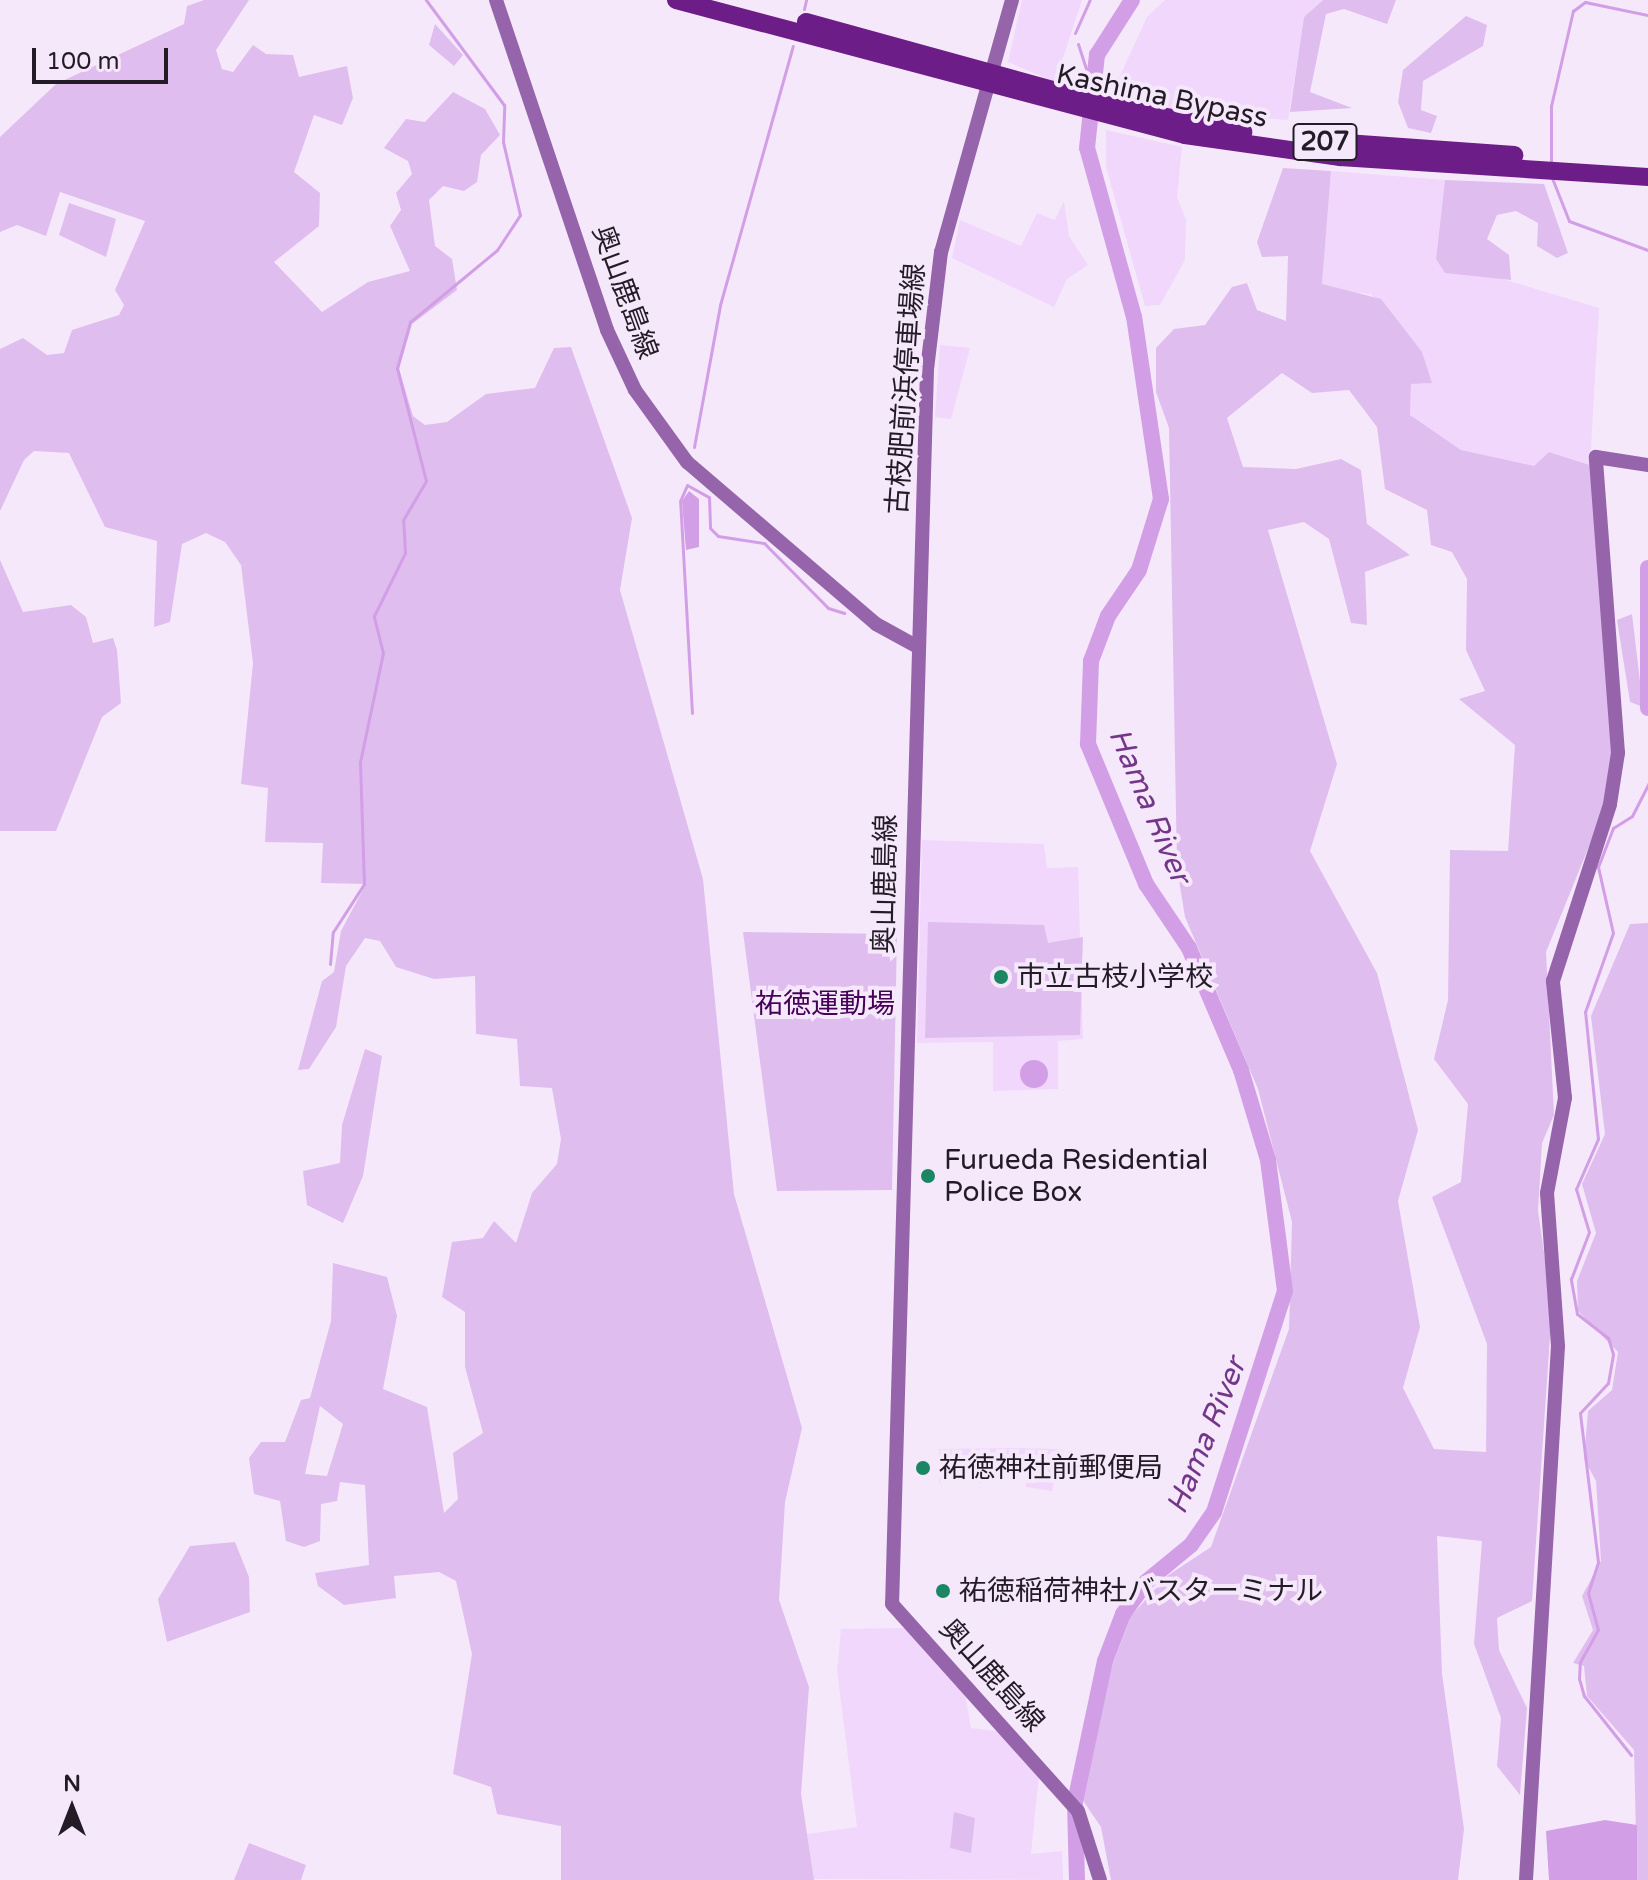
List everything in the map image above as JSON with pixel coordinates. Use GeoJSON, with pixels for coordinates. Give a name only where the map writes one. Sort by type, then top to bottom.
{"type":"FeatureCollection","features":[{"type":"Feature","properties":{"kind":"highway","name":"Kashima Bypass"},"geometry":{"type":"LineString","coordinates":[[676,0],[992,79]]}},
{"type":"Feature","properties":{"kind":"highway","name":"Kashima Bypass"},"geometry":{"type":"LineString","coordinates":[[722,0],[1111,113],[1340,157],[1648,165]]}},
{"type":"Feature","properties":{"kind":"highway","name":"Kashima Bypass"},"geometry":{"type":"LineString","coordinates":[[1540,163],[1648,177]]}},
{"type":"Feature","properties":{"kind":"main road","name":"奥山鹿島線"},"geometry":{"type":"LineString","coordinates":[[496,0],[607,330],[635,390],[687,462],[876,624],[918,647],[892,1604],[1056,1783],[1096,1848],[1100,1880]]}},
{"type":"Feature","properties":{"kind":"main road","name":"古枝肥前浜停車場線"},"geometry":{"type":"LineString","coordinates":[[918,647],[933,306],[955,196],[992,79],[1012,0]]}},
{"type":"Feature","properties":{"kind":"main road"},"geometry":{"type":"LineString","coordinates":[[1526,1880],[1558,1346],[1547,1193],[1565,1098],[1553,981],[1610,804],[1618,753],[1596,457],[1648,465]]}},
{"type":"Feature","properties":{"kind":"shaded area"},"geometry":{"type":"Polygon","coordinates":[[[1022,0],[1082,0],[1055,82],[1008,62],[1022,0]]]}},
{"type":"Feature","properties":{"kind":"shaded area"},"geometry":{"type":"Polygon","coordinates":[[[1165,0],[1323,0],[1304,17],[1288,120],[1172,112],[1111,95],[1147,17],[1165,0]]]}},
{"type":"Feature","properties":{"kind":"shaded area"},"geometry":{"type":"Polygon","coordinates":[[[1106,130],[1182,147],[1177,197],[1186,220],[1185,260],[1160,305],[1145,306],[1106,167],[1106,130]]]}},
{"type":"Feature","properties":{"kind":"shaded area"},"geometry":{"type":"Polygon","coordinates":[[[1331,171],[1445,180],[1436,259],[1599,308],[1590,465],[1550,452],[1534,467],[1461,450],[1410,415],[1411,384],[1431,383],[1371,294],[1329,291],[1322,284],[1331,171]]]}},
{"type":"Feature","properties":{"kind":"shaded area"},"geometry":{"type":"Polygon","coordinates":[[[1064,201],[1069,236],[1088,265],[1067,279],[1054,307],[952,258],[960,220],[1021,246],[1037,213],[1055,220],[1064,201]]]}},
{"type":"Feature","properties":{"kind":"shaded area"},"geometry":{"type":"Polygon","coordinates":[[[940,345],[970,348],[951,419],[935,417],[940,345]]]}},
{"type":"Feature","properties":{"kind":"shaded area"},"geometry":{"type":"Polygon","coordinates":[[[689,491],[699,499],[699,547],[686,550],[682,501],[689,491]]]}},
{"type":"Feature","properties":{"kind":"shaded area","name":"市立古枝小学校"},"geometry":{"type":"Polygon","coordinates":[[[922,840],[1044,844],[1047,868],[1078,867],[1083,1039],[1058,1041],[1058,1089],[993,1091],[993,1042],[917,1043],[922,840]]]}},
{"type":"Feature","properties":{"kind":"shaded area"},"geometry":{"type":"Polygon","coordinates":[[[1034,1060],[1044,1064],[1048,1074],[1044,1084],[1034,1088],[1024,1084],[1020,1074],[1024,1064],[1034,1060]]]}},
{"type":"Feature","properties":{"kind":"shaded area"},"geometry":{"type":"Polygon","coordinates":[[[939,1449],[1062,1449],[1052,1491],[1026,1487],[1025,1470],[990,1468],[989,1483],[939,1483],[939,1449]]]}},
{"type":"Feature","properties":{"kind":"shaded area"},"geometry":{"type":"Polygon","coordinates":[[[908,1628],[964,1687],[971,1728],[1004,1732],[1039,1774],[1031,1854],[1062,1851],[1063,1880],[814,1879],[807,1834],[857,1827],[837,1671],[841,1629],[908,1628]]]}},
{"type":"Feature","properties":{"kind":"shaded area"},"geometry":{"type":"Polygon","coordinates":[[[1605,1820],[1637,1825],[1637,1880],[1549,1880],[1546,1831],[1605,1820]]]}},
{"type":"Feature","properties":{"kind":"green space"},"geometry":{"type":"Polygon","coordinates":[[[204,0],[249,0],[216,50],[222,69],[233,72],[253,45],[266,54],[293,55],[299,77],[347,66],[353,98],[342,125],[314,115],[294,172],[320,193],[319,226],[274,262],[322,312],[368,282],[410,271],[390,226],[401,210],[396,193],[412,174],[408,161],[384,148],[406,119],[425,122],[453,92],[485,109],[500,135],[481,155],[477,182],[464,191],[443,186],[429,200],[435,246],[452,259],[457,290],[412,324],[399,369],[413,416],[425,425],[447,422],[486,394],[535,388],[554,348],[571,347],[632,518],[620,590],[703,879],[734,1194],[802,1428],[785,1502],[779,1600],[809,1687],[801,1794],[814,1880],[561,1880],[561,1826],[497,1814],[491,1787],[453,1774],[472,1654],[456,1581],[439,1572],[394,1576],[396,1598],[344,1605],[318,1586],[315,1573],[369,1565],[365,1485],[340,1482],[337,1501],[321,1504],[320,1541],[304,1547],[286,1541],[280,1501],[254,1494],[249,1458],[261,1442],[285,1442],[301,1400],[310,1398],[331,1321],[333,1263],[387,1277],[397,1316],[383,1389],[427,1407],[444,1513],[458,1499],[453,1453],[483,1433],[465,1367],[465,1312],[442,1297],[452,1242],[483,1238],[494,1221],[516,1243],[532,1193],[557,1164],[561,1139],[552,1088],[520,1086],[517,1039],[476,1034],[475,976],[434,979],[396,967],[380,941],[365,938],[346,966],[336,1027],[309,1069],[298,1070],[322,981],[334,972],[341,931],[366,884],[321,883],[323,843],[265,842],[268,788],[241,784],[253,663],[241,565],[225,542],[206,533],[182,544],[170,622],[154,627],[157,541],[105,527],[69,453],[34,451],[24,460],[0,511],[0,349],[23,338],[47,355],[64,353],[72,330],[119,315],[124,305],[115,290],[145,221],[60,192],[46,236],[17,225],[0,232],[0,137],[56,84],[184,24],[187,6],[204,0]],[[320,1406],[305,1474],[327,1476],[343,1424],[320,1406]]]}},
{"type":"Feature","properties":{"kind":"green space"},"geometry":{"type":"Polygon","coordinates":[[[1323,0],[1396,0],[1387,24],[1344,9],[1326,14],[1310,92],[1352,108],[1290,112],[1304,17],[1323,0]]]}},
{"type":"Feature","properties":{"kind":"green space"},"geometry":{"type":"Polygon","coordinates":[[[1466,16],[1487,25],[1483,46],[1423,81],[1421,110],[1437,116],[1431,133],[1408,128],[1398,102],[1403,70],[1466,16]]]}},
{"type":"Feature","properties":{"kind":"green space"},"geometry":{"type":"Polygon","coordinates":[[[435,24],[463,55],[454,66],[429,45],[435,24]]]}},
{"type":"Feature","properties":{"kind":"green space"},"geometry":{"type":"Polygon","coordinates":[[[1283,168],[1331,171],[1322,284],[1381,299],[1422,352],[1432,383],[1411,384],[1410,415],[1461,450],[1534,466],[1549,452],[1590,465],[1616,780],[1546,952],[1554,1115],[1542,1143],[1538,1211],[1552,1307],[1532,1601],[1497,1618],[1499,1650],[1527,1708],[1520,1795],[1497,1766],[1501,1718],[1474,1644],[1482,1541],[1437,1536],[1442,1674],[1464,1829],[1458,1880],[1111,1880],[1101,1827],[1082,1799],[1101,1694],[1131,1616],[1167,1576],[1211,1547],[1289,1329],[1292,1222],[1258,1089],[1185,917],[1177,868],[1169,428],[1156,392],[1156,348],[1174,329],[1205,325],[1232,287],[1247,283],[1257,310],[1286,321],[1288,256],[1262,257],[1257,242],[1283,168]],[[1282,373],[1227,418],[1243,467],[1296,469],[1341,459],[1361,470],[1367,524],[1410,555],[1365,572],[1367,625],[1351,623],[1329,539],[1304,522],[1268,530],[1337,764],[1310,851],[1377,973],[1418,1130],[1398,1201],[1420,1327],[1403,1388],[1434,1449],[1486,1452],[1487,1344],[1432,1197],[1461,1182],[1468,1104],[1434,1059],[1448,1000],[1450,850],[1508,851],[1515,745],[1459,699],[1485,691],[1466,650],[1467,579],[1452,552],[1431,545],[1427,510],[1385,489],[1377,427],[1349,390],[1312,393],[1282,373]]]}},
{"type":"Feature","properties":{"kind":"green space"},"geometry":{"type":"Polygon","coordinates":[[[1445,180],[1544,184],[1568,253],[1557,258],[1537,246],[1538,223],[1516,211],[1497,215],[1487,239],[1509,255],[1511,280],[1445,273],[1436,259],[1445,180]]]}},
{"type":"Feature","properties":{"kind":"green space"},"geometry":{"type":"Polygon","coordinates":[[[69,203],[116,219],[106,257],[59,235],[69,203]]]}},
{"type":"Feature","properties":{"kind":"green space"},"geometry":{"type":"Polygon","coordinates":[[[0,560],[23,612],[71,605],[86,617],[93,643],[113,638],[117,650],[121,703],[102,717],[56,831],[0,831],[0,560]]]}},
{"type":"Feature","properties":{"kind":"green space"},"geometry":{"type":"Polygon","coordinates":[[[1632,614],[1643,707],[1630,702],[1617,620],[1632,614]]]}},
{"type":"Feature","properties":{"kind":"green space"},"geometry":{"type":"Polygon","coordinates":[[[928,922],[1044,925],[1048,943],[1083,937],[1080,1035],[925,1038],[928,922]]]}},
{"type":"Feature","properties":{"kind":"green space"},"geometry":{"type":"Polygon","coordinates":[[[1648,923],[1648,1880],[1637,1880],[1634,1750],[1587,1696],[1584,1666],[1573,1663],[1593,1630],[1582,1596],[1601,1561],[1596,1481],[1584,1459],[1588,1411],[1612,1390],[1618,1352],[1578,1311],[1577,1281],[1596,1233],[1582,1184],[1605,1134],[1591,1016],[1630,924],[1648,923]]]}},
{"type":"Feature","properties":{"kind":"green space","name":"祐徳運動場"},"geometry":{"type":"Polygon","coordinates":[[[743,932],[897,934],[892,1190],[777,1191],[743,932]]]}},
{"type":"Feature","properties":{"kind":"green space"},"geometry":{"type":"Polygon","coordinates":[[[365,1049],[382,1056],[363,1176],[343,1223],[307,1205],[303,1171],[340,1163],[342,1125],[365,1049]]]}},
{"type":"Feature","properties":{"kind":"green space"},"geometry":{"type":"Polygon","coordinates":[[[235,1542],[249,1577],[250,1612],[167,1642],[158,1599],[190,1546],[235,1542]]]}},
{"type":"Feature","properties":{"kind":"green space"},"geometry":{"type":"Polygon","coordinates":[[[954,1812],[975,1818],[971,1853],[950,1848],[954,1812]]]}},
{"type":"Feature","properties":{"kind":"green space"},"geometry":{"type":"Polygon","coordinates":[[[249,1843],[306,1865],[301,1880],[234,1880],[249,1843]]]}},
{"type":"Feature","properties":{"kind":"waterway"},"geometry":{"type":"LineString","coordinates":[[330,964],[333,932],[364,884],[360,762],[383,653],[374,616],[405,553],[403,520],[426,481],[397,368],[410,322],[497,250],[520,215],[503,142],[504,105],[426,0]]}},
{"type":"Feature","properties":{"kind":"waterway"},"geometry":{"type":"LineString","coordinates":[[804,9],[806,0]]}},
{"type":"Feature","properties":{"kind":"waterway"},"geometry":{"type":"LineString","coordinates":[[1075,33],[1090,0]]}},
{"type":"Feature","properties":{"kind":"waterway","name":"Hama River"},"geometry":{"type":"LineString","coordinates":[[1077,1880],[1075,1802],[1105,1661],[1123,1614],[1146,1582],[1191,1545],[1214,1512],[1285,1291],[1268,1160],[1241,1070],[1189,948],[1146,884],[1088,744],[1091,661],[1108,616],[1139,570],[1161,499],[1134,317],[1087,148],[1097,55],[1132,0]]}},
{"type":"Feature","properties":{"kind":"waterway"},"geometry":{"type":"LineString","coordinates":[[1551,163],[1551,106],[1573,11],[1585,2],[1648,15]]}},
{"type":"Feature","properties":{"kind":"waterway"},"geometry":{"type":"LineString","coordinates":[[1078,44],[1090,82]]}},
{"type":"Feature","properties":{"kind":"waterway"},"geometry":{"type":"LineString","coordinates":[[694,447],[720,305],[793,46]]}},
{"type":"Feature","properties":{"kind":"waterway"},"geometry":{"type":"LineString","coordinates":[[1552,178],[1569,221],[1648,250]]}},
{"type":"Feature","properties":{"kind":"waterway"},"geometry":{"type":"LineString","coordinates":[[692,713],[680,501],[687,485],[709,497],[710,528],[718,536],[764,543],[828,608],[844,613]]}},
{"type":"Feature","properties":{"kind":"waterway"},"geometry":{"type":"LineString","coordinates":[[1648,568],[1648,708]]}},
{"type":"Feature","properties":{"kind":"waterway"},"geometry":{"type":"LineString","coordinates":[[1631,1755],[1584,1696],[1579,1679],[1580,1662],[1598,1630],[1588,1593],[1598,1562],[1580,1413],[1608,1383],[1613,1354],[1608,1338],[1577,1314],[1571,1279],[1589,1232],[1576,1189],[1598,1139],[1585,1012],[1613,933],[1598,867],[1613,828],[1632,816],[1648,784]]}},
{"type":"Feature","properties":{"kind":"place","name":"市立古枝小学校"},"geometry":{"type":"Point","coordinates":[1001,977]}},
{"type":"Feature","properties":{"kind":"place","name":"Furueda Residential Police Box"},"geometry":{"type":"Point","coordinates":[928,1176]}},
{"type":"Feature","properties":{"kind":"place","name":"祐徳神社前郵便局"},"geometry":{"type":"Point","coordinates":[923,1468]}},
{"type":"Feature","properties":{"kind":"place","name":"祐徳稲荷神社バスターミナル"},"geometry":{"type":"Point","coordinates":[943,1591]}}]}
